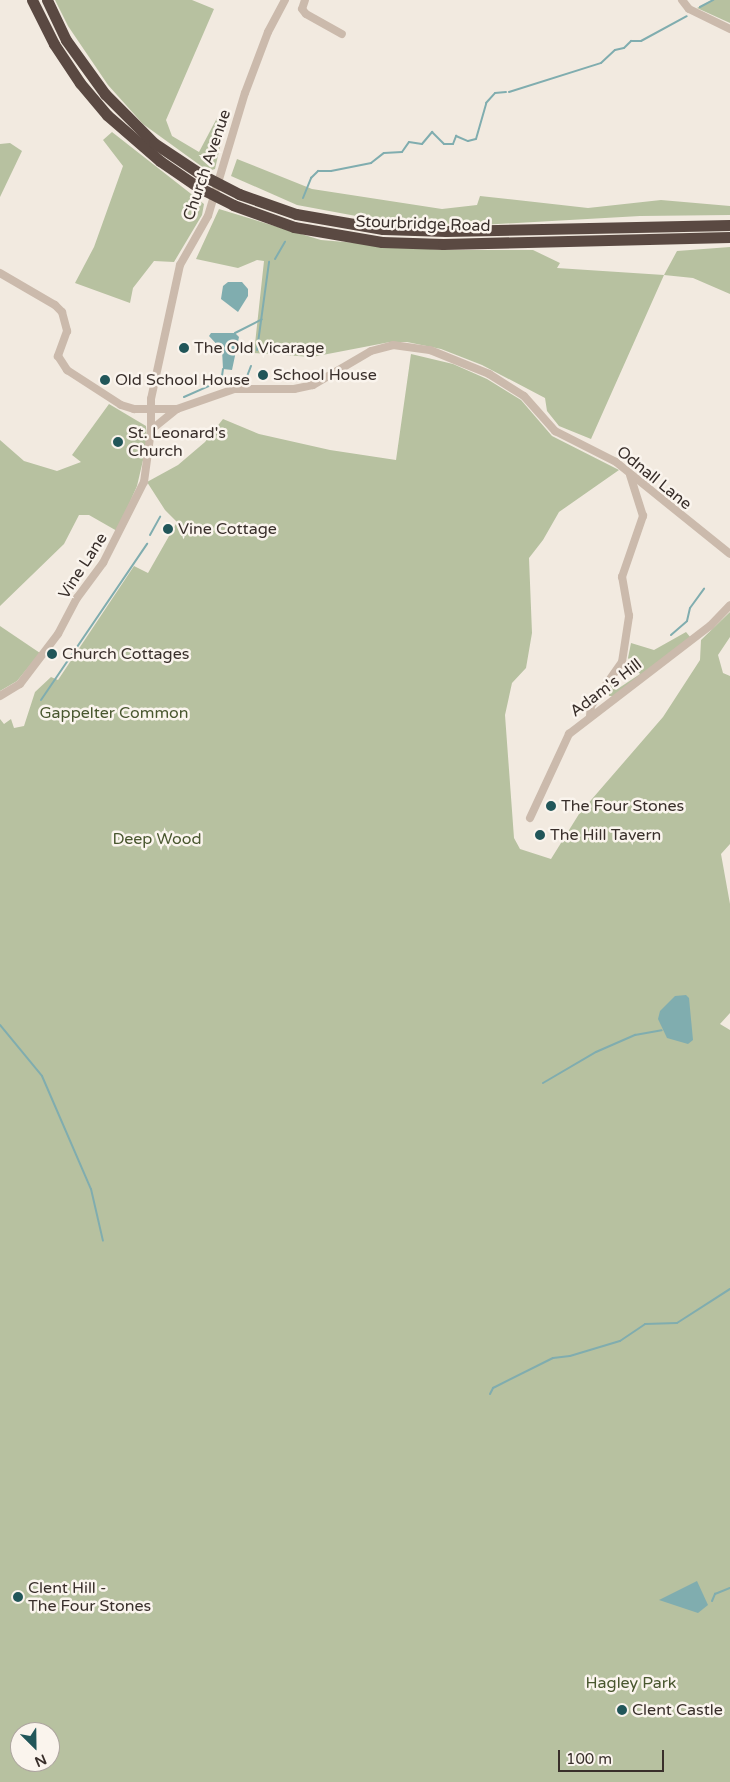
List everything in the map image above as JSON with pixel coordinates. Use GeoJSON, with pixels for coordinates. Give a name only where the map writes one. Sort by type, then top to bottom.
{"type":"FeatureCollection","features":[{"type":"Feature","properties":{"kind":"highway","name":"Stourbridge Road"},"geometry":{"type":"LineString","coordinates":[[32,0],[54,44],[80,83],[107,115],[160,161],[198,187],[233,205],[294,227],[382,242],[443,244],[730,238]]}},
{"type":"Feature","properties":{"kind":"highway","name":"Stourbridge Road"},"geometry":{"type":"LineString","coordinates":[[47,0],[66,40],[105,94],[154,143],[202,175],[239,194],[296,214],[383,229],[446,231],[730,225]]}},
{"type":"Feature","properties":{"kind":"street","name":"Church Avenue"},"geometry":{"type":"LineString","coordinates":[[151,430],[150,409],[180,265],[208,216],[245,93],[268,32],[285,0]]}},
{"type":"Feature","properties":{"kind":"street"},"geometry":{"type":"LineString","coordinates":[[305,0],[302,9],[306,14],[342,34]]}},
{"type":"Feature","properties":{"kind":"street"},"geometry":{"type":"LineString","coordinates":[[682,0],[689,9],[730,29]]}},
{"type":"Feature","properties":{"kind":"street","name":"Odnall Lane"},"geometry":{"type":"LineString","coordinates":[[0,273],[55,304],[62,312],[67,331],[58,356],[67,370],[111,401],[134,409],[177,409],[234,389],[294,389],[313,385],[371,351],[393,345],[414,347],[489,374],[524,396],[555,431],[616,462],[730,554]]}},
{"type":"Feature","properties":{"kind":"street","name":"Odnall Lane"},"geometry":{"type":"LineString","coordinates":[[151,430],[177,409]]}},
{"type":"Feature","properties":{"kind":"street","name":"Vine Lane"},"geometry":{"type":"LineString","coordinates":[[0,696],[20,684],[36,666],[77,598],[103,563],[144,482],[151,430]]}},
{"type":"Feature","properties":{"kind":"street"},"geometry":{"type":"LineString","coordinates":[[590,716],[591,706],[622,662],[629,616],[622,577],[643,516],[630,475]]}},
{"type":"Feature","properties":{"kind":"street","name":"Adam's Hill"},"geometry":{"type":"LineString","coordinates":[[530,818],[561,745],[590,716],[710,626],[730,605]]}},
{"type":"Feature","properties":{"kind":"street"},"geometry":{"type":"LineString","coordinates":[[602,692],[612,701]]}},
{"type":"Feature","properties":{"kind":"green space"},"geometry":{"type":"Polygon","coordinates":[[[55,0],[192,0],[214,9],[166,120],[172,136],[199,152],[217,118],[225,125],[215,169],[208,171],[143,124],[108,85],[68,26],[55,0]]]}},
{"type":"Feature","properties":{"kind":"green space"},"geometry":{"type":"Polygon","coordinates":[[[712,0],[730,0],[730,23],[697,8],[712,0]]]}},
{"type":"Feature","properties":{"kind":"green space"},"geometry":{"type":"Polygon","coordinates":[[[112,132],[204,204],[202,215],[174,262],[154,261],[133,288],[130,303],[75,283],[94,247],[123,166],[103,140],[112,132]]]}},
{"type":"Feature","properties":{"kind":"green space"},"geometry":{"type":"Polygon","coordinates":[[[10,143],[22,151],[0,197],[0,144],[10,143]]]}},
{"type":"Feature","properties":{"kind":"green space"},"geometry":{"type":"Polygon","coordinates":[[[237,159],[312,189],[442,209],[477,205],[480,196],[588,208],[661,200],[730,206],[730,215],[640,216],[481,225],[383,221],[297,205],[231,176],[237,159]]]}},
{"type":"Feature","properties":{"kind":"green space"},"geometry":{"type":"Polygon","coordinates":[[[219,209],[321,240],[442,250],[533,250],[560,263],[557,268],[664,275],[591,439],[559,426],[547,411],[545,398],[482,365],[441,349],[407,342],[390,342],[312,357],[254,353],[264,261],[257,260],[238,268],[196,259],[219,209]]]}},
{"type":"Feature","properties":{"kind":"green space"},"geometry":{"type":"Polygon","coordinates":[[[730,247],[730,294],[693,278],[664,275],[677,251],[730,247]]]}},
{"type":"Feature","properties":{"kind":"green space"},"geometry":{"type":"Polygon","coordinates":[[[411,354],[453,364],[487,379],[521,400],[552,436],[619,470],[559,512],[543,540],[529,558],[532,633],[526,668],[512,683],[505,715],[514,838],[520,849],[551,859],[579,814],[663,717],[700,660],[701,640],[730,612],[730,637],[718,655],[723,673],[730,676],[730,844],[721,854],[730,904],[730,1013],[720,1024],[730,1030],[730,1782],[0,1782],[0,719],[4,724],[11,719],[14,728],[24,726],[35,692],[51,677],[58,680],[134,566],[148,573],[177,522],[165,510],[147,482],[178,465],[205,442],[223,419],[259,434],[330,450],[396,460],[411,354]]]}},
{"type":"Feature","properties":{"kind":"green space"},"geometry":{"type":"Polygon","coordinates":[[[109,404],[146,426],[147,443],[137,486],[117,531],[89,515],[79,515],[64,544],[0,606],[0,440],[24,461],[57,471],[81,462],[72,455],[109,404]]]}},
{"type":"Feature","properties":{"kind":"green space"},"geometry":{"type":"Polygon","coordinates":[[[0,626],[40,653],[17,681],[0,691],[0,626]]]}},
{"type":"Feature","properties":{"kind":"green space"},"geometry":{"type":"Polygon","coordinates":[[[686,632],[691,638],[614,696],[609,696],[610,685],[616,690],[640,674],[628,658],[631,643],[654,650],[686,632]]]}},
{"type":"Feature","properties":{"kind":"water"},"geometry":{"type":"Polygon","coordinates":[[[228,282],[242,282],[248,289],[248,296],[238,312],[221,299],[223,286],[228,282]]]}},
{"type":"Feature","properties":{"kind":"water"},"geometry":{"type":"Polygon","coordinates":[[[211,333],[235,333],[239,337],[232,370],[223,369],[222,350],[209,336],[211,333]]]}},
{"type":"Feature","properties":{"kind":"water"},"geometry":{"type":"Polygon","coordinates":[[[686,995],[689,998],[693,1040],[688,1044],[667,1038],[658,1019],[660,1011],[675,996],[686,995]]]}},
{"type":"Feature","properties":{"kind":"water"},"geometry":{"type":"Polygon","coordinates":[[[697,1581],[708,1605],[698,1613],[659,1600],[697,1581]]]}},
{"type":"Feature","properties":{"kind":"waterway"},"geometry":{"type":"LineString","coordinates":[[700,7],[713,0]]}},
{"type":"Feature","properties":{"kind":"waterway"},"geometry":{"type":"LineString","coordinates":[[509,92],[601,63],[615,50],[624,48],[631,41],[641,41],[687,16]]}},
{"type":"Feature","properties":{"kind":"waterway"},"geometry":{"type":"LineString","coordinates":[[303,198],[311,178],[318,171],[331,171],[371,163],[384,153],[402,152],[409,142],[422,144],[432,132],[444,144],[453,144],[456,136],[468,141],[476,139],[486,103],[495,93],[506,92]]}},
{"type":"Feature","properties":{"kind":"waterway"},"geometry":{"type":"LineString","coordinates":[[275,259],[285,242]]}},
{"type":"Feature","properties":{"kind":"waterway"},"geometry":{"type":"LineString","coordinates":[[257,350],[269,262]]}},
{"type":"Feature","properties":{"kind":"waterway"},"geometry":{"type":"LineString","coordinates":[[235,333],[262,319]]}},
{"type":"Feature","properties":{"kind":"waterway"},"geometry":{"type":"LineString","coordinates":[[184,397],[211,385],[246,379],[251,366]]}},
{"type":"Feature","properties":{"kind":"waterway"},"geometry":{"type":"LineString","coordinates":[[211,385],[222,376],[223,369]]}},
{"type":"Feature","properties":{"kind":"waterway"},"geometry":{"type":"LineString","coordinates":[[150,535],[160,517]]}},
{"type":"Feature","properties":{"kind":"waterway"},"geometry":{"type":"LineString","coordinates":[[41,700],[147,544]]}},
{"type":"Feature","properties":{"kind":"waterway"},"geometry":{"type":"LineString","coordinates":[[671,635],[687,621],[690,608],[704,589]]}},
{"type":"Feature","properties":{"kind":"waterway"},"geometry":{"type":"LineString","coordinates":[[0,1025],[42,1076],[91,1189],[103,1241]]}},
{"type":"Feature","properties":{"kind":"waterway"},"geometry":{"type":"LineString","coordinates":[[543,1083],[596,1052],[635,1035],[662,1030]]}},
{"type":"Feature","properties":{"kind":"waterway"},"geometry":{"type":"LineString","coordinates":[[490,1394],[493,1388],[553,1358],[570,1356],[620,1341],[645,1324],[677,1323],[730,1289]]}},
{"type":"Feature","properties":{"kind":"waterway"},"geometry":{"type":"LineString","coordinates":[[712,1601],[715,1594],[730,1588]]}},
{"type":"Feature","properties":{"kind":"place","name":"The Old Vicarage"},"geometry":{"type":"Point","coordinates":[184,348]}},
{"type":"Feature","properties":{"kind":"place","name":"School House"},"geometry":{"type":"Point","coordinates":[263,375]}},
{"type":"Feature","properties":{"kind":"place","name":"Old School House"},"geometry":{"type":"Point","coordinates":[105,380]}},
{"type":"Feature","properties":{"kind":"place","name":"St. Leonard's Church"},"geometry":{"type":"Point","coordinates":[118,442]}},
{"type":"Feature","properties":{"kind":"place","name":"Vine Cottage"},"geometry":{"type":"Point","coordinates":[168,529]}},
{"type":"Feature","properties":{"kind":"place","name":"Church Cottages"},"geometry":{"type":"Point","coordinates":[52,654]}},
{"type":"Feature","properties":{"kind":"place","name":"The Four Stones"},"geometry":{"type":"Point","coordinates":[551,806]}},
{"type":"Feature","properties":{"kind":"place","name":"The Hill Tavern"},"geometry":{"type":"Point","coordinates":[540,835]}},
{"type":"Feature","properties":{"kind":"place","name":"Clent Hill - The Four Stones"},"geometry":{"type":"Point","coordinates":[18,1597]}},
{"type":"Feature","properties":{"kind":"place","name":"Clent Castle"},"geometry":{"type":"Point","coordinates":[622,1710]}},
{"type":"Feature","properties":{"kind":"park label","name":"Gappelter Common"},"geometry":{"type":"Point","coordinates":[114,713]}},
{"type":"Feature","properties":{"kind":"park label","name":"Deep Wood"},"geometry":{"type":"Point","coordinates":[157,839]}},
{"type":"Feature","properties":{"kind":"park label","name":"Hagley Park"},"geometry":{"type":"Point","coordinates":[631,1683]}}]}
